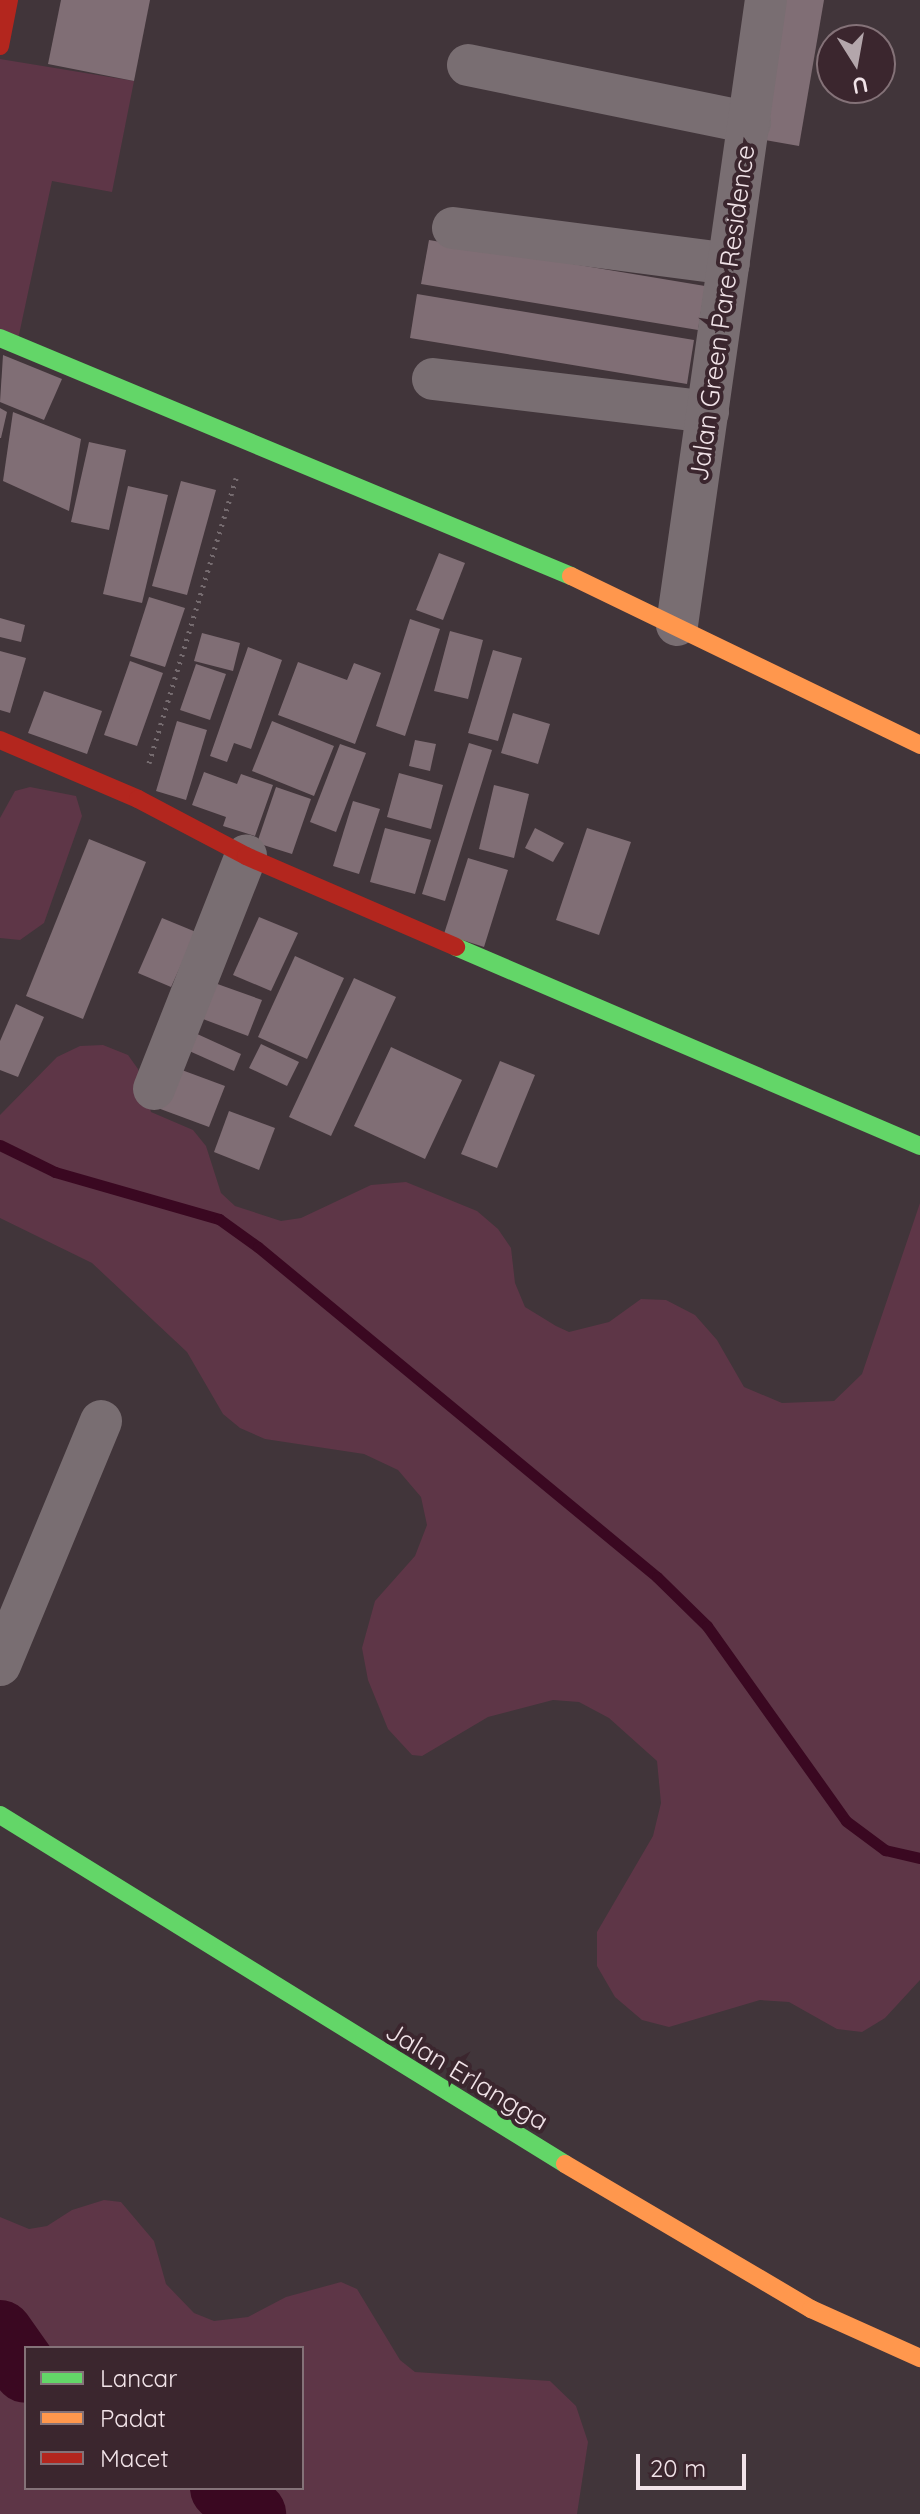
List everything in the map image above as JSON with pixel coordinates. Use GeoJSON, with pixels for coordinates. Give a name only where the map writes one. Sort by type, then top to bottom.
{"type":"FeatureCollection","features":[{"type":"Feature","properties":{"kind":"street"},"geometry":{"type":"LineString","coordinates":[[0,46],[9,0]]}},
{"type":"Feature","properties":{"kind":"street","name":"Jalan Green Pare Residence"},"geometry":{"type":"LineString","coordinates":[[677,625],[766,0]]}},
{"type":"Feature","properties":{"kind":"street"},"geometry":{"type":"LineString","coordinates":[[468,65],[750,123]]}},
{"type":"Feature","properties":{"kind":"street"},"geometry":{"type":"LineString","coordinates":[[453,228],[729,264]]}},
{"type":"Feature","properties":{"kind":"street"},"geometry":{"type":"LineString","coordinates":[[0,338],[248,439],[677,625],[920,745]]}},
{"type":"Feature","properties":{"kind":"street"},"geometry":{"type":"LineString","coordinates":[[433,379],[708,412]]}},
{"type":"Feature","properties":{"kind":"street"},"geometry":{"type":"LineString","coordinates":[[0,740],[138,799],[246,856],[920,1146]]}},
{"type":"Feature","properties":{"kind":"street"},"geometry":{"type":"LineString","coordinates":[[154,1089],[246,856]]}},
{"type":"Feature","properties":{"kind":"street"},"geometry":{"type":"LineString","coordinates":[[0,1665],[101,1421]]}},
{"type":"Feature","properties":{"kind":"street","name":"Jalan Erlangga"},"geometry":{"type":"LineString","coordinates":[[0,1815],[664,2226],[811,2309],[920,2358]]}},
{"type":"Feature","properties":{"kind":"path"},"geometry":{"type":"LineString","coordinates":[[138,799],[248,439]]}},
{"type":"Feature","properties":{"kind":"shaded area"},"geometry":{"type":"Polygon","coordinates":[[[0,59],[134,81],[112,192],[52,181],[17,344],[0,338],[0,59]]]}},
{"type":"Feature","properties":{"kind":"shaded area"},"geometry":{"type":"Polygon","coordinates":[[[30,787],[76,796],[82,816],[44,923],[20,940],[0,938],[0,818],[15,791],[30,787]]]}},
{"type":"Feature","properties":{"kind":"shaded area"},"geometry":{"type":"Polygon","coordinates":[[[103,1045],[128,1055],[138,1069],[151,1112],[193,1130],[206,1146],[221,1193],[235,1206],[281,1221],[301,1218],[371,1185],[406,1182],[477,1211],[498,1229],[511,1248],[515,1283],[525,1307],[556,1326],[569,1332],[609,1322],[641,1299],[666,1300],[695,1315],[717,1340],[744,1387],[782,1403],[834,1401],[862,1374],[920,1203],[920,1980],[885,2018],[862,2032],[837,2029],[789,2002],[760,2000],[669,2027],[642,2020],[615,1997],[597,1966],[597,1932],[653,1836],[661,1803],[657,1761],[609,1718],[579,1702],[553,1700],[488,1717],[422,1756],[412,1755],[388,1729],[368,1680],[362,1648],[375,1601],[415,1556],[427,1525],[421,1497],[398,1470],[364,1454],[265,1439],[240,1428],[223,1414],[187,1352],[92,1263],[0,1218],[0,1115],[57,1057],[80,1046],[103,1045]]]}},
{"type":"Feature","properties":{"kind":"shaded area"},"geometry":{"type":"Polygon","coordinates":[[[104,2200],[121,2202],[154,2241],[166,2284],[194,2313],[214,2321],[248,2317],[286,2297],[341,2282],[357,2289],[400,2360],[415,2372],[550,2381],[576,2406],[588,2442],[577,2514],[0,2514],[0,2217],[29,2229],[47,2226],[72,2210],[104,2200]]]}},
{"type":"Feature","properties":{"kind":"building"},"geometry":{"type":"Polygon","coordinates":[[[61,0],[150,0],[134,81],[48,64],[61,0]]]}},
{"type":"Feature","properties":{"kind":"building"},"geometry":{"type":"Polygon","coordinates":[[[785,0],[824,0],[820,24],[816,24],[816,47],[799,146],[753,138],[785,0]]]}},
{"type":"Feature","properties":{"kind":"building"},"geometry":{"type":"Polygon","coordinates":[[[429,240],[705,286],[698,330],[421,284],[429,240]]]}},
{"type":"Feature","properties":{"kind":"building"},"geometry":{"type":"Polygon","coordinates":[[[417,294],[694,340],[687,384],[410,338],[417,294]]]}},
{"type":"Feature","properties":{"kind":"building"},"geometry":{"type":"Polygon","coordinates":[[[3,355],[62,379],[44,420],[0,402],[3,355]]]}},
{"type":"Feature","properties":{"kind":"building"},"geometry":{"type":"Polygon","coordinates":[[[0,408],[7,412],[1,438],[0,438],[0,408]]]}},
{"type":"Feature","properties":{"kind":"building"},"geometry":{"type":"Polygon","coordinates":[[[13,412],[81,439],[69,511],[3,481],[13,412]]]}},
{"type":"Feature","properties":{"kind":"building"},"geometry":{"type":"Polygon","coordinates":[[[89,442],[126,450],[109,530],[71,522],[89,442]]]}},
{"type":"Feature","properties":{"kind":"building"},"geometry":{"type":"Polygon","coordinates":[[[181,481],[216,490],[187,595],[152,586],[181,481]]]}},
{"type":"Feature","properties":{"kind":"building"},"geometry":{"type":"Polygon","coordinates":[[[128,486],[168,495],[142,603],[103,594],[128,486]]]}},
{"type":"Feature","properties":{"kind":"building"},"geometry":{"type":"Polygon","coordinates":[[[439,553],[465,563],[443,620],[416,610],[439,553]]]}},
{"type":"Feature","properties":{"kind":"building"},"geometry":{"type":"Polygon","coordinates":[[[149,597],[185,608],[165,667],[130,656],[149,597]]]}},
{"type":"Feature","properties":{"kind":"building"},"geometry":{"type":"Polygon","coordinates":[[[0,618],[25,625],[21,642],[0,637],[0,618]]]}},
{"type":"Feature","properties":{"kind":"building"},"geometry":{"type":"Polygon","coordinates":[[[410,619],[440,629],[405,736],[376,726],[410,619]]]}},
{"type":"Feature","properties":{"kind":"building"},"geometry":{"type":"Polygon","coordinates":[[[450,631],[483,640],[468,699],[434,691],[450,631]]]}},
{"type":"Feature","properties":{"kind":"building"},"geometry":{"type":"Polygon","coordinates":[[[202,633],[240,643],[233,671],[194,661],[202,633]]]}},
{"type":"Feature","properties":{"kind":"building"},"geometry":{"type":"Polygon","coordinates":[[[248,647],[282,660],[251,749],[234,743],[227,762],[210,756],[248,647]]]}},
{"type":"Feature","properties":{"kind":"building"},"geometry":{"type":"Polygon","coordinates":[[[493,650],[522,658],[498,741],[468,733],[493,650]]]}},
{"type":"Feature","properties":{"kind":"building"},"geometry":{"type":"Polygon","coordinates":[[[0,651],[26,658],[10,713],[0,710],[0,651]]]}},
{"type":"Feature","properties":{"kind":"building"},"geometry":{"type":"Polygon","coordinates":[[[130,661],[163,673],[137,746],[104,735],[130,661]]]}},
{"type":"Feature","properties":{"kind":"building"},"geometry":{"type":"Polygon","coordinates":[[[298,662],[347,680],[354,663],[381,673],[355,744],[278,715],[298,662]]]}},
{"type":"Feature","properties":{"kind":"building"},"geometry":{"type":"Polygon","coordinates":[[[196,664],[226,674],[210,720],[180,710],[196,664]]]}},
{"type":"Feature","properties":{"kind":"building"},"geometry":{"type":"Polygon","coordinates":[[[44,691],[102,711],[87,754],[28,733],[44,691]]]}},
{"type":"Feature","properties":{"kind":"building"},"geometry":{"type":"Polygon","coordinates":[[[513,713],[550,724],[538,764],[501,753],[513,713]]]}},
{"type":"Feature","properties":{"kind":"building"},"geometry":{"type":"Polygon","coordinates":[[[177,721],[207,730],[186,800],[156,791],[177,721]]]}},
{"type":"Feature","properties":{"kind":"building"},"geometry":{"type":"Polygon","coordinates":[[[272,721],[334,746],[314,796],[252,771],[272,721]]]}},
{"type":"Feature","properties":{"kind":"building"},"geometry":{"type":"Polygon","coordinates":[[[415,740],[436,744],[430,771],[409,766],[415,740]]]}},
{"type":"Feature","properties":{"kind":"building"},"geometry":{"type":"Polygon","coordinates":[[[469,743],[492,750],[445,901],[422,894],[469,743]]]}},
{"type":"Feature","properties":{"kind":"building"},"geometry":{"type":"Polygon","coordinates":[[[340,744],[366,753],[336,832],[310,822],[340,744]]]}},
{"type":"Feature","properties":{"kind":"building"},"geometry":{"type":"Polygon","coordinates":[[[204,772],[237,784],[241,774],[273,785],[255,836],[223,826],[226,817],[192,805],[204,772]]]}},
{"type":"Feature","properties":{"kind":"building"},"geometry":{"type":"Polygon","coordinates":[[[399,773],[443,785],[431,829],[387,817],[399,773]]]}},
{"type":"Feature","properties":{"kind":"building"},"geometry":{"type":"Polygon","coordinates":[[[494,785],[529,794],[514,858],[479,849],[494,785]]]}},
{"type":"Feature","properties":{"kind":"building"},"geometry":{"type":"Polygon","coordinates":[[[276,787],[311,799],[292,854],[257,843],[276,787]]]}},
{"type":"Feature","properties":{"kind":"building"},"geometry":{"type":"Polygon","coordinates":[[[353,801],[380,809],[359,874],[333,866],[353,801]]]}},
{"type":"Feature","properties":{"kind":"building"},"geometry":{"type":"Polygon","coordinates":[[[385,828],[431,840],[415,894],[370,882],[385,828]]]}},
{"type":"Feature","properties":{"kind":"building"},"geometry":{"type":"Polygon","coordinates":[[[535,828],[564,843],[553,862],[525,848],[535,828]]]}},
{"type":"Feature","properties":{"kind":"building"},"geometry":{"type":"Polygon","coordinates":[[[587,828],[631,842],[599,935],[556,920],[587,828]]]}},
{"type":"Feature","properties":{"kind":"building"},"geometry":{"type":"Polygon","coordinates":[[[89,839],[146,862],[83,1019],[26,996],[89,839]]]}},
{"type":"Feature","properties":{"kind":"building"},"geometry":{"type":"Polygon","coordinates":[[[468,858],[508,870],[484,947],[444,934],[468,858]]]}},
{"type":"Feature","properties":{"kind":"building"},"geometry":{"type":"Polygon","coordinates":[[[259,917],[298,933],[271,991],[233,975],[259,917]]]}},
{"type":"Feature","properties":{"kind":"building"},"geometry":{"type":"Polygon","coordinates":[[[162,918],[196,932],[171,987],[138,973],[162,918]]]}},
{"type":"Feature","properties":{"kind":"building"},"geometry":{"type":"Polygon","coordinates":[[[295,956],[344,978],[307,1059],[258,1037],[295,956]]]}},
{"type":"Feature","properties":{"kind":"building"},"geometry":{"type":"Polygon","coordinates":[[[354,978],[396,997],[331,1136],[289,1117],[354,978]]]}},
{"type":"Feature","properties":{"kind":"building"},"geometry":{"type":"Polygon","coordinates":[[[209,981],[262,1000],[248,1036],[195,1016],[209,981]]]}},
{"type":"Feature","properties":{"kind":"building"},"geometry":{"type":"Polygon","coordinates":[[[16,1004],[44,1017],[18,1077],[0,1070],[0,1041],[16,1004]]]}},
{"type":"Feature","properties":{"kind":"building"},"geometry":{"type":"Polygon","coordinates":[[[195,1033],[241,1054],[234,1071],[187,1050],[195,1033]]]}},
{"type":"Feature","properties":{"kind":"building"},"geometry":{"type":"Polygon","coordinates":[[[261,1044],[299,1062],[287,1086],[249,1068],[261,1044]]]}},
{"type":"Feature","properties":{"kind":"building"},"geometry":{"type":"Polygon","coordinates":[[[391,1047],[462,1080],[425,1159],[354,1126],[391,1047]]]}},
{"type":"Feature","properties":{"kind":"building"},"geometry":{"type":"Polygon","coordinates":[[[500,1061],[535,1075],[497,1168],[461,1154],[500,1061]]]}},
{"type":"Feature","properties":{"kind":"building"},"geometry":{"type":"Polygon","coordinates":[[[171,1066],[225,1086],[209,1127],[155,1107],[171,1066]]]}},
{"type":"Feature","properties":{"kind":"building"},"geometry":{"type":"Polygon","coordinates":[[[229,1111],[275,1128],[259,1170],[214,1152],[229,1111]]]}},
{"type":"Feature","properties":{"kind":"waterway"},"geometry":{"type":"LineString","coordinates":[[0,1145],[55,1172],[219,1219],[258,1247],[657,1577],[707,1626],[846,1821],[885,1850],[920,1858]]}},
{"type":"Feature","properties":{"kind":"waterway"},"geometry":{"type":"LineString","coordinates":[[0,2333],[24,2367]]}},
{"type":"Feature","properties":{"kind":"waterway"},"geometry":{"type":"LineString","coordinates":[[225,2490],[253,2514]]}},
{"type":"Feature","properties":{"kind":"traffic: fast"},"geometry":{"type":"LineString","coordinates":[[0,338],[571,576]]}},
{"type":"Feature","properties":{"kind":"traffic: fast"},"geometry":{"type":"LineString","coordinates":[[456,947],[920,1146]]}},
{"type":"Feature","properties":{"kind":"traffic: fast"},"geometry":{"type":"LineString","coordinates":[[0,1815],[565,2164]]}},
{"type":"Feature","properties":{"kind":"traffic: slow"},"geometry":{"type":"LineString","coordinates":[[571,576],[920,745]]}},
{"type":"Feature","properties":{"kind":"traffic: slow"},"geometry":{"type":"LineString","coordinates":[[565,2164],[811,2309],[920,2358]]}},
{"type":"Feature","properties":{"kind":"traffic: jam"},"geometry":{"type":"LineString","coordinates":[[0,46],[9,0]]}},
{"type":"Feature","properties":{"kind":"traffic: jam"},"geometry":{"type":"LineString","coordinates":[[0,740],[138,799],[246,856],[456,947]]}}]}
